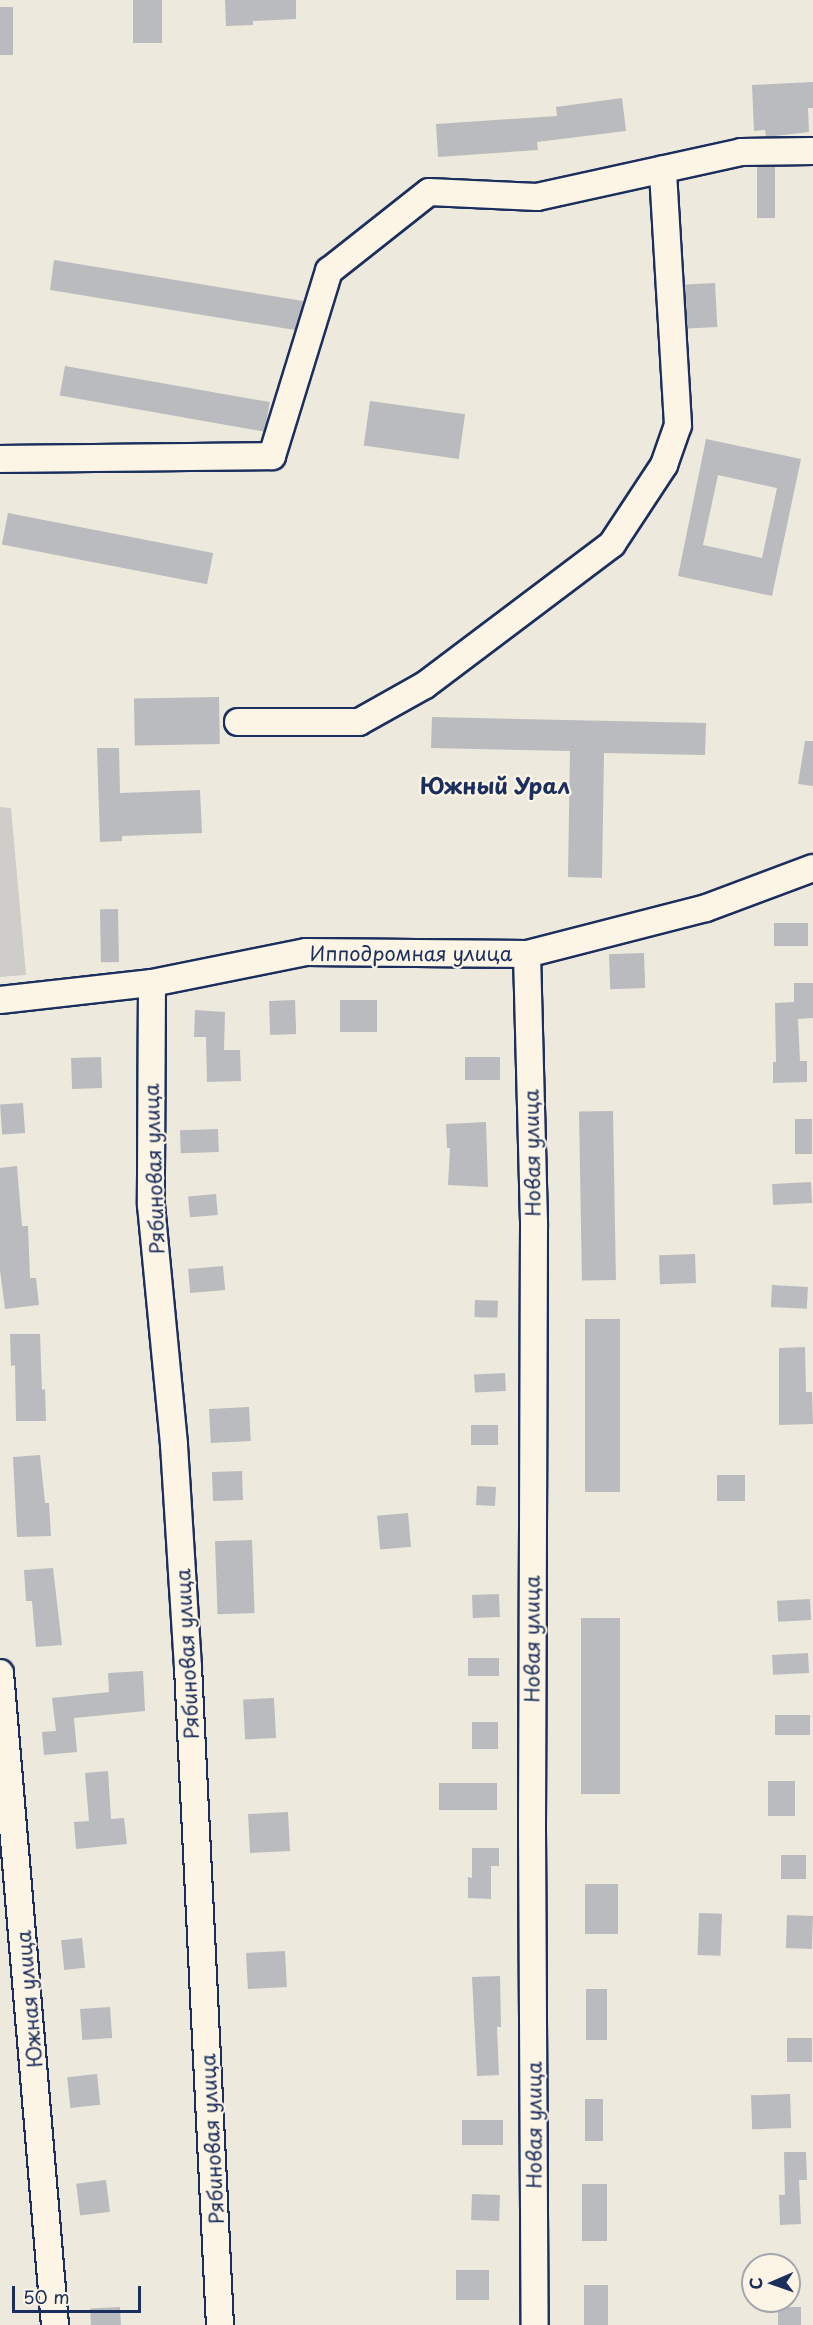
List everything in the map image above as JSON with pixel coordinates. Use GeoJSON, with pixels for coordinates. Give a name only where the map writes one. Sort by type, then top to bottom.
{"type":"FeatureCollection","features":[{"type":"Feature","properties":{"kind":"street"},"geometry":{"type":"LineString","coordinates":[[0,459],[272,456],[329,271],[429,192],[537,196],[741,152],[813,151]]}},
{"type":"Feature","properties":{"kind":"street"},"geometry":{"type":"LineString","coordinates":[[238,722],[359,722],[425,685],[612,544],[664,465],[678,425],[663,169]]}},
{"type":"Feature","properties":{"kind":"street","name":"Ипподромная улица"},"geometry":{"type":"LineString","coordinates":[[0,1000],[152,983],[306,952],[527,954],[706,908],[813,868]]}},
{"type":"Feature","properties":{"kind":"street","name":"Новая улица"},"geometry":{"type":"LineString","coordinates":[[527,954],[534,1226],[532,1840],[535,2325]]}},
{"type":"Feature","properties":{"kind":"street","name":"Рябиновая улица"},"geometry":{"type":"LineString","coordinates":[[152,983],[151,1204],[174,1445],[188,1666],[220,2325]]}},
{"type":"Feature","properties":{"kind":"street","name":"Южная улица"},"geometry":{"type":"LineString","coordinates":[[0,1673],[8,1840],[55,2325]]}},
{"type":"Feature","properties":{"kind":"shaded area"},"geometry":{"type":"Polygon","coordinates":[[[0,807],[11,808],[26,975],[0,977],[0,807]]]}},
{"type":"Feature","properties":{"kind":"building"},"geometry":{"type":"Polygon","coordinates":[[[133,0],[162,0],[162,43],[133,43],[133,0]]]}},
{"type":"Feature","properties":{"kind":"building"},"geometry":{"type":"Polygon","coordinates":[[[225,0],[296,0],[296,19],[253,21],[253,25],[226,26],[225,0]]]}},
{"type":"Feature","properties":{"kind":"building"},"geometry":{"type":"Polygon","coordinates":[[[0,7],[13,7],[13,55],[0,55],[0,7]]]}},
{"type":"Feature","properties":{"kind":"building"},"geometry":{"type":"Polygon","coordinates":[[[813,82],[813,108],[808,108],[809,132],[766,137],[765,130],[754,131],[752,85],[813,82]]]}},
{"type":"Feature","properties":{"kind":"building"},"geometry":{"type":"Polygon","coordinates":[[[622,98],[626,131],[537,142],[538,150],[438,157],[436,124],[557,116],[556,107],[622,98]]]}},
{"type":"Feature","properties":{"kind":"building"},"geometry":{"type":"Polygon","coordinates":[[[757,167],[775,167],[775,218],[757,218],[757,167]]]}},
{"type":"Feature","properties":{"kind":"building"},"geometry":{"type":"Polygon","coordinates":[[[54,260],[303,301],[302,309],[295,330],[50,290],[54,260]]]}},
{"type":"Feature","properties":{"kind":"building"},"geometry":{"type":"Polygon","coordinates":[[[715,283],[717,327],[687,329],[685,285],[715,283]]]}},
{"type":"Feature","properties":{"kind":"building"},"geometry":{"type":"Polygon","coordinates":[[[65,366],[270,402],[265,432],[60,396],[65,366]]]}},
{"type":"Feature","properties":{"kind":"building"},"geometry":{"type":"Polygon","coordinates":[[[370,401],[465,414],[459,459],[364,446],[370,401]]]}},
{"type":"Feature","properties":{"kind":"building"},"geometry":{"type":"Polygon","coordinates":[[[706,439],[801,459],[772,596],[678,576],[706,439]],[[718,475],[703,545],[762,558],[777,488],[718,475]]]}},
{"type":"Feature","properties":{"kind":"building"},"geometry":{"type":"Polygon","coordinates":[[[8,513],[213,553],[207,584],[2,544],[8,513]]]}},
{"type":"Feature","properties":{"kind":"building"},"geometry":{"type":"Polygon","coordinates":[[[219,697],[220,744],[135,745],[134,698],[219,697]]]}},
{"type":"Feature","properties":{"kind":"building"},"geometry":{"type":"Polygon","coordinates":[[[432,717],[706,723],[705,755],[604,753],[602,878],[568,877],[570,751],[431,748],[432,717]]]}},
{"type":"Feature","properties":{"kind":"building"},"geometry":{"type":"Polygon","coordinates":[[[805,741],[813,741],[813,786],[798,784],[805,741]]]}},
{"type":"Feature","properties":{"kind":"building"},"geometry":{"type":"Polygon","coordinates":[[[97,748],[119,748],[120,793],[200,790],[202,833],[122,836],[122,841],[100,842],[97,748]]]}},
{"type":"Feature","properties":{"kind":"building"},"geometry":{"type":"Polygon","coordinates":[[[100,909],[118,909],[119,962],[101,962],[100,909]]]}},
{"type":"Feature","properties":{"kind":"building"},"geometry":{"type":"Polygon","coordinates":[[[774,923],[808,923],[808,946],[774,946],[774,923]]]}},
{"type":"Feature","properties":{"kind":"building"},"geometry":{"type":"Polygon","coordinates":[[[644,953],[645,988],[610,989],[609,954],[644,953]]]}},
{"type":"Feature","properties":{"kind":"building"},"geometry":{"type":"Polygon","coordinates":[[[794,983],[813,983],[813,1018],[798,1019],[800,1061],[807,1061],[807,1082],[773,1083],[773,1062],[776,1062],[775,1003],[794,1002],[794,983]]]}},
{"type":"Feature","properties":{"kind":"building"},"geometry":{"type":"Polygon","coordinates":[[[295,1000],[296,1034],[270,1035],[269,1001],[295,1000]]]}},
{"type":"Feature","properties":{"kind":"building"},"geometry":{"type":"Polygon","coordinates":[[[340,1000],[377,1000],[377,1032],[340,1032],[340,1000]]]}},
{"type":"Feature","properties":{"kind":"building"},"geometry":{"type":"Polygon","coordinates":[[[195,1010],[225,1012],[224,1050],[240,1050],[241,1081],[207,1082],[206,1037],[194,1037],[195,1010]]]}},
{"type":"Feature","properties":{"kind":"building"},"geometry":{"type":"Polygon","coordinates":[[[101,1057],[102,1088],[72,1089],[71,1058],[101,1057]]]}},
{"type":"Feature","properties":{"kind":"building"},"geometry":{"type":"Polygon","coordinates":[[[465,1057],[500,1057],[500,1080],[465,1080],[465,1057]]]}},
{"type":"Feature","properties":{"kind":"building"},"geometry":{"type":"Polygon","coordinates":[[[23,1103],[25,1133],[2,1135],[0,1105],[23,1103]]]}},
{"type":"Feature","properties":{"kind":"building"},"geometry":{"type":"Polygon","coordinates":[[[613,1111],[616,1280],[582,1281],[579,1112],[613,1111]]]}},
{"type":"Feature","properties":{"kind":"building"},"geometry":{"type":"Polygon","coordinates":[[[795,1119],[812,1119],[812,1154],[795,1154],[795,1119]]]}},
{"type":"Feature","properties":{"kind":"building"},"geometry":{"type":"Polygon","coordinates":[[[486,1122],[488,1187],[448,1185],[450,1148],[447,1148],[446,1124],[486,1122]]]}},
{"type":"Feature","properties":{"kind":"building"},"geometry":{"type":"Polygon","coordinates":[[[218,1129],[219,1152],[181,1153],[180,1130],[218,1129]]]}},
{"type":"Feature","properties":{"kind":"building"},"geometry":{"type":"Polygon","coordinates":[[[17,1166],[22,1226],[28,1226],[30,1278],[36,1278],[39,1305],[5,1309],[0,1270],[0,1168],[17,1166]]]}},
{"type":"Feature","properties":{"kind":"building"},"geometry":{"type":"Polygon","coordinates":[[[811,1182],[812,1203],[773,1205],[772,1184],[811,1182]]]}},
{"type":"Feature","properties":{"kind":"building"},"geometry":{"type":"Polygon","coordinates":[[[216,1194],[218,1215],[190,1217],[188,1196],[216,1194]]]}},
{"type":"Feature","properties":{"kind":"building"},"geometry":{"type":"Polygon","coordinates":[[[695,1254],[696,1283],[660,1284],[659,1255],[695,1254]]]}},
{"type":"Feature","properties":{"kind":"building"},"geometry":{"type":"Polygon","coordinates":[[[223,1266],[225,1290],[190,1293],[188,1269],[223,1266]]]}},
{"type":"Feature","properties":{"kind":"building"},"geometry":{"type":"Polygon","coordinates":[[[772,1285],[808,1287],[807,1309],[771,1307],[772,1285]]]}},
{"type":"Feature","properties":{"kind":"building"},"geometry":{"type":"Polygon","coordinates":[[[475,1300],[498,1301],[497,1318],[474,1317],[475,1300]]]}},
{"type":"Feature","properties":{"kind":"building"},"geometry":{"type":"Polygon","coordinates":[[[585,1319],[620,1319],[620,1492],[585,1492],[585,1319]]]}},
{"type":"Feature","properties":{"kind":"building"},"geometry":{"type":"Polygon","coordinates":[[[10,1334],[40,1334],[42,1390],[45,1389],[46,1421],[16,1421],[15,1365],[11,1366],[10,1334]]]}},
{"type":"Feature","properties":{"kind":"building"},"geometry":{"type":"Polygon","coordinates":[[[805,1347],[806,1392],[812,1392],[813,1424],[779,1425],[779,1348],[805,1347]]]}},
{"type":"Feature","properties":{"kind":"building"},"geometry":{"type":"Polygon","coordinates":[[[505,1373],[506,1391],[475,1393],[474,1375],[505,1373]]]}},
{"type":"Feature","properties":{"kind":"building"},"geometry":{"type":"Polygon","coordinates":[[[249,1407],[251,1441],[211,1443],[209,1409],[249,1407]]]}},
{"type":"Feature","properties":{"kind":"building"},"geometry":{"type":"Polygon","coordinates":[[[471,1425],[498,1425],[498,1445],[471,1445],[471,1425]]]}},
{"type":"Feature","properties":{"kind":"building"},"geometry":{"type":"Polygon","coordinates":[[[40,1455],[45,1503],[49,1503],[51,1536],[17,1537],[13,1457],[40,1455]]]}},
{"type":"Feature","properties":{"kind":"building"},"geometry":{"type":"Polygon","coordinates":[[[242,1471],[243,1500],[213,1501],[212,1472],[242,1471]]]}},
{"type":"Feature","properties":{"kind":"building"},"geometry":{"type":"Polygon","coordinates":[[[717,1475],[745,1475],[745,1501],[717,1501],[717,1475]]]}},
{"type":"Feature","properties":{"kind":"building"},"geometry":{"type":"Polygon","coordinates":[[[477,1486],[496,1487],[495,1506],[476,1505],[477,1486]]]}},
{"type":"Feature","properties":{"kind":"building"},"geometry":{"type":"Polygon","coordinates":[[[408,1513],[411,1547],[380,1550],[377,1516],[408,1513]]]}},
{"type":"Feature","properties":{"kind":"building"},"geometry":{"type":"Polygon","coordinates":[[[252,1540],[255,1613],[218,1614],[215,1541],[252,1540]]]}},
{"type":"Feature","properties":{"kind":"building"},"geometry":{"type":"Polygon","coordinates":[[[53,1568],[62,1645],[36,1647],[32,1601],[26,1601],[24,1570],[53,1568]]]}},
{"type":"Feature","properties":{"kind":"building"},"geometry":{"type":"Polygon","coordinates":[[[499,1594],[500,1617],[473,1618],[472,1595],[499,1594]]]}},
{"type":"Feature","properties":{"kind":"building"},"geometry":{"type":"Polygon","coordinates":[[[810,1599],[811,1620],[778,1622],[777,1601],[810,1599]]]}},
{"type":"Feature","properties":{"kind":"building"},"geometry":{"type":"Polygon","coordinates":[[[581,1618],[620,1618],[620,1794],[581,1794],[581,1618]]]}},
{"type":"Feature","properties":{"kind":"building"},"geometry":{"type":"Polygon","coordinates":[[[808,1653],[809,1673],[773,1675],[772,1655],[808,1653]]]}},
{"type":"Feature","properties":{"kind":"building"},"geometry":{"type":"Polygon","coordinates":[[[468,1658],[499,1658],[499,1676],[468,1676],[468,1658]]]}},
{"type":"Feature","properties":{"kind":"building"},"geometry":{"type":"Polygon","coordinates":[[[143,1671],[145,1711],[74,1718],[77,1752],[44,1755],[42,1732],[56,1731],[52,1698],[109,1692],[108,1673],[143,1671]]]}},
{"type":"Feature","properties":{"kind":"building"},"geometry":{"type":"Polygon","coordinates":[[[274,1698],[276,1738],[245,1740],[243,1700],[274,1698]]]}},
{"type":"Feature","properties":{"kind":"building"},"geometry":{"type":"Polygon","coordinates":[[[775,1715],[810,1715],[810,1735],[775,1735],[775,1715]]]}},
{"type":"Feature","properties":{"kind":"building"},"geometry":{"type":"Polygon","coordinates":[[[472,1722],[498,1722],[498,1749],[472,1749],[472,1722]]]}},
{"type":"Feature","properties":{"kind":"building"},"geometry":{"type":"Polygon","coordinates":[[[108,1771],[111,1819],[124,1818],[127,1844],[76,1849],[74,1822],[89,1821],[85,1773],[108,1771]]]}},
{"type":"Feature","properties":{"kind":"building"},"geometry":{"type":"Polygon","coordinates":[[[768,1781],[795,1781],[795,1816],[768,1816],[768,1781]]]}},
{"type":"Feature","properties":{"kind":"building"},"geometry":{"type":"Polygon","coordinates":[[[439,1783],[497,1783],[497,1810],[439,1810],[439,1783]]]}},
{"type":"Feature","properties":{"kind":"building"},"geometry":{"type":"Polygon","coordinates":[[[288,1812],[290,1851],[250,1853],[248,1814],[288,1812]]]}},
{"type":"Feature","properties":{"kind":"building"},"geometry":{"type":"Polygon","coordinates":[[[472,1848],[499,1848],[499,1866],[491,1866],[491,1899],[468,1898],[468,1877],[472,1878],[472,1848]]]}},
{"type":"Feature","properties":{"kind":"building"},"geometry":{"type":"Polygon","coordinates":[[[781,1855],[806,1855],[806,1879],[781,1879],[781,1855]]]}},
{"type":"Feature","properties":{"kind":"building"},"geometry":{"type":"Polygon","coordinates":[[[585,1884],[618,1884],[618,1934],[585,1934],[585,1884]]]}},
{"type":"Feature","properties":{"kind":"building"},"geometry":{"type":"Polygon","coordinates":[[[699,1913],[722,1914],[721,1956],[698,1955],[699,1913]]]}},
{"type":"Feature","properties":{"kind":"building"},"geometry":{"type":"Polygon","coordinates":[[[787,1915],[813,1916],[812,1949],[786,1948],[787,1915]]]}},
{"type":"Feature","properties":{"kind":"building"},"geometry":{"type":"Polygon","coordinates":[[[82,1938],[85,1968],[64,1970],[61,1940],[82,1938]]]}},
{"type":"Feature","properties":{"kind":"building"},"geometry":{"type":"Polygon","coordinates":[[[285,1951],[287,1987],[248,1989],[246,1953],[285,1951]]]}},
{"type":"Feature","properties":{"kind":"building"},"geometry":{"type":"Polygon","coordinates":[[[500,1976],[501,2027],[497,2027],[499,2075],[477,2076],[472,1977],[500,1976]]]}},
{"type":"Feature","properties":{"kind":"building"},"geometry":{"type":"Polygon","coordinates":[[[586,1989],[607,1989],[607,2040],[586,2040],[586,1989]]]}},
{"type":"Feature","properties":{"kind":"building"},"geometry":{"type":"Polygon","coordinates":[[[110,2007],[112,2038],[82,2040],[80,2009],[110,2007]]]}},
{"type":"Feature","properties":{"kind":"building"},"geometry":{"type":"Polygon","coordinates":[[[787,2038],[812,2038],[812,2062],[787,2062],[787,2038]]]}},
{"type":"Feature","properties":{"kind":"building"},"geometry":{"type":"Polygon","coordinates":[[[97,2074],[100,2105],[70,2108],[67,2077],[97,2074]]]}},
{"type":"Feature","properties":{"kind":"building"},"geometry":{"type":"Polygon","coordinates":[[[790,2094],[791,2128],[752,2129],[751,2095],[790,2094]]]}},
{"type":"Feature","properties":{"kind":"building"},"geometry":{"type":"Polygon","coordinates":[[[585,2099],[603,2099],[603,2141],[585,2141],[585,2099]]]}},
{"type":"Feature","properties":{"kind":"building"},"geometry":{"type":"Polygon","coordinates":[[[462,2120],[503,2120],[503,2145],[462,2145],[462,2120]]]}},
{"type":"Feature","properties":{"kind":"building"},"geometry":{"type":"Polygon","coordinates":[[[784,2152],[806,2152],[807,2180],[799,2180],[801,2224],[780,2225],[779,2195],[785,2195],[784,2152]]]}},
{"type":"Feature","properties":{"kind":"building"},"geometry":{"type":"Polygon","coordinates":[[[106,2180],[110,2212],[80,2215],[76,2184],[106,2180]]]}},
{"type":"Feature","properties":{"kind":"building"},"geometry":{"type":"Polygon","coordinates":[[[582,2184],[607,2184],[607,2241],[582,2241],[582,2184]]]}},
{"type":"Feature","properties":{"kind":"building"},"geometry":{"type":"Polygon","coordinates":[[[472,2194],[500,2195],[499,2221],[471,2220],[472,2194]]]}},
{"type":"Feature","properties":{"kind":"building"},"geometry":{"type":"Polygon","coordinates":[[[456,2270],[489,2270],[489,2300],[456,2300],[456,2270]]]}},
{"type":"Feature","properties":{"kind":"building"},"geometry":{"type":"Polygon","coordinates":[[[584,2285],[608,2285],[608,2325],[584,2325],[584,2285]]]}},
{"type":"Feature","properties":{"kind":"building"},"geometry":{"type":"Polygon","coordinates":[[[120,2307],[121,2325],[91,2325],[90,2309],[120,2307]]]}},
{"type":"Feature","properties":{"kind":"building"},"geometry":{"type":"Polygon","coordinates":[[[778,2313],[801,2313],[801,2325],[778,2325],[778,2313]]]}},
{"type":"Feature","properties":{"kind":"district","name":"Южный Урал"},"geometry":{"type":"Point","coordinates":[495,785]}}]}
